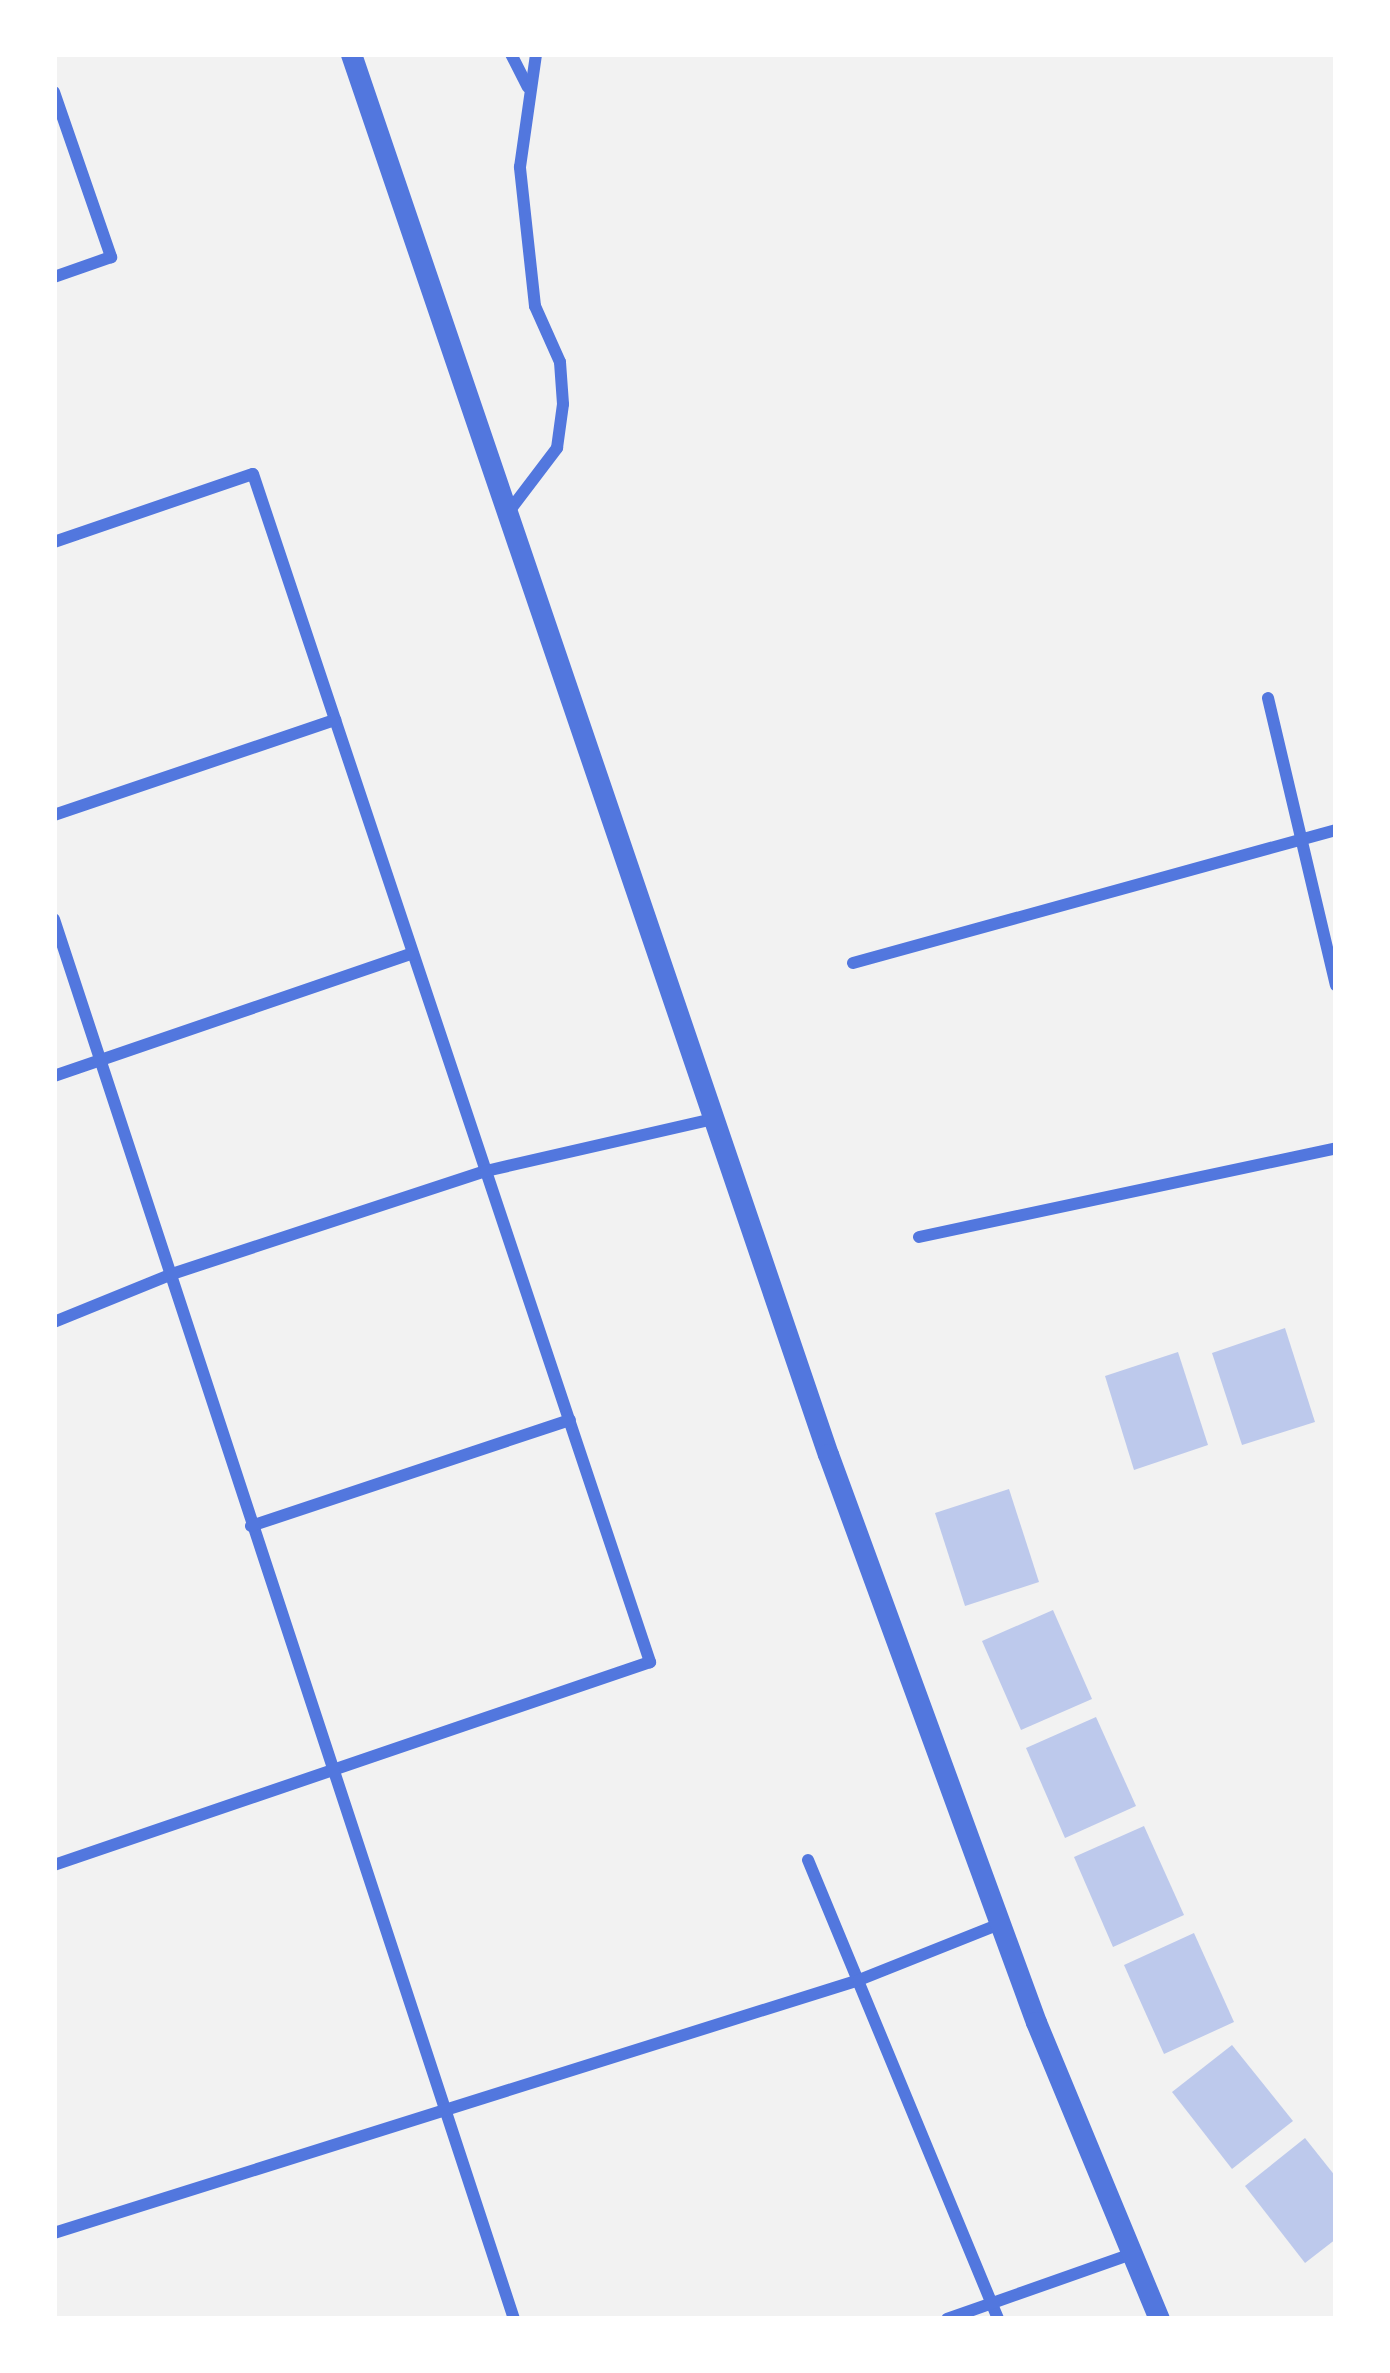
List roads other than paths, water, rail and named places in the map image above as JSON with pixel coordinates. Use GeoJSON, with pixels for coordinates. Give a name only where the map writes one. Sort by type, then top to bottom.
{"type":"FeatureCollection","features":[{"type":"Feature","properties":{"kind":"street"},"geometry":{"type":"LineString","coordinates":[[351,54],[718,1118],[828,1454],[1000,1924],[1159,2319]]}},
{"type":"Feature","properties":{"kind":"street"},"geometry":{"type":"LineString","coordinates":[[511,54],[529,88]]}},
{"type":"Feature","properties":{"kind":"street"},"geometry":{"type":"LineString","coordinates":[[510,509],[556,448],[563,404],[560,362],[535,306],[520,167],[536,54]]}},
{"type":"Feature","properties":{"kind":"street"},"geometry":{"type":"LineString","coordinates":[[54,92],[111,257],[54,277]]}},
{"type":"Feature","properties":{"kind":"street"},"geometry":{"type":"LineString","coordinates":[[54,542],[253,474],[650,1662],[330,1776],[54,1865]]}},
{"type":"Feature","properties":{"kind":"street"},"geometry":{"type":"LineString","coordinates":[[1268,698],[1336,985]]}},
{"type":"Feature","properties":{"kind":"street"},"geometry":{"type":"LineString","coordinates":[[54,815],[335,720]]}},
{"type":"Feature","properties":{"kind":"street"},"geometry":{"type":"LineString","coordinates":[[853,963],[1336,830]]}},
{"type":"Feature","properties":{"kind":"street"},"geometry":{"type":"LineString","coordinates":[[54,919],[104,1059],[330,1776],[514,2319]]}},
{"type":"Feature","properties":{"kind":"street"},"geometry":{"type":"LineString","coordinates":[[54,1076],[413,953]]}},
{"type":"Feature","properties":{"kind":"street"},"geometry":{"type":"LineString","coordinates":[[54,1322],[172,1274],[486,1171],[718,1118]]}},
{"type":"Feature","properties":{"kind":"street"},"geometry":{"type":"LineString","coordinates":[[919,1238],[1336,1148]]}},
{"type":"Feature","properties":{"kind":"street"},"geometry":{"type":"LineString","coordinates":[[251,1526],[570,1420]]}},
{"type":"Feature","properties":{"kind":"street"},"geometry":{"type":"LineString","coordinates":[[808,1860],[998,2319]]}},
{"type":"Feature","properties":{"kind":"street"},"geometry":{"type":"LineString","coordinates":[[54,2233],[442,2106],[859,1980],[1000,1924]]}},
{"type":"Feature","properties":{"kind":"street"},"geometry":{"type":"LineString","coordinates":[[947,2319],[1132,2254]]}}]}
